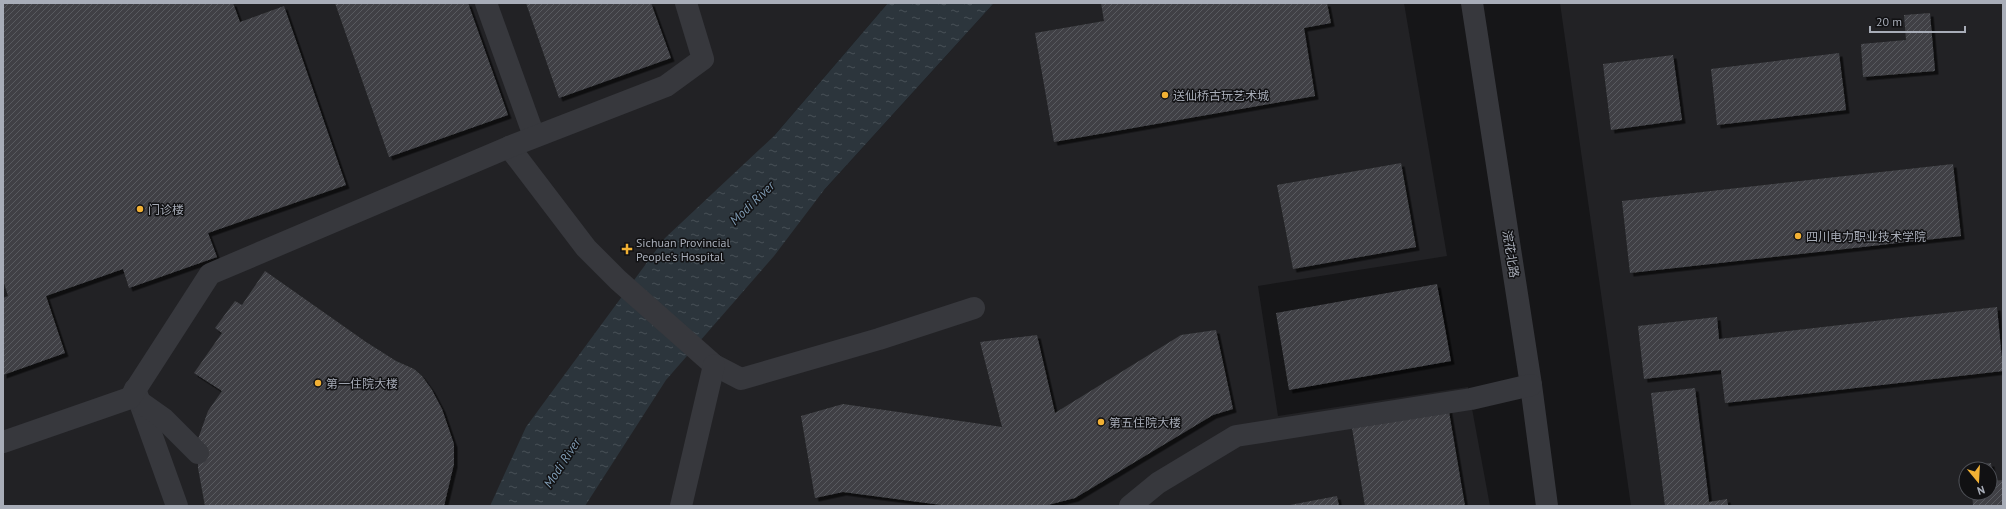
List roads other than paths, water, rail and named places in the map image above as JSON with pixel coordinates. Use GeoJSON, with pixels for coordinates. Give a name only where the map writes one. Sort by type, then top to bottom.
{"type":"FeatureCollection","features":[{"type":"Feature","properties":{"kind":"street"},"geometry":{"type":"LineString","coordinates":[[486,3],[534,136]]}},
{"type":"Feature","properties":{"kind":"street"},"geometry":{"type":"LineString","coordinates":[[3,442],[138,396],[210,274],[509,146],[666,86],[703,59],[686,3]]}},
{"type":"Feature","properties":{"kind":"street","name":"浣花北路"},"geometry":{"type":"LineString","coordinates":[[1472,3],[1548,506]]}},
{"type":"Feature","properties":{"kind":"street"},"geometry":{"type":"LineString","coordinates":[[509,146],[586,248],[618,280],[707,358],[741,379],[880,339],[974,308]]}},
{"type":"Feature","properties":{"kind":"street"},"geometry":{"type":"LineString","coordinates":[[680,506],[707,358]]}},
{"type":"Feature","properties":{"kind":"street"},"geometry":{"type":"LineString","coordinates":[[1130,506],[1158,483],[1236,436],[1472,399],[1531,386]]}},
{"type":"Feature","properties":{"kind":"street"},"geometry":{"type":"LineString","coordinates":[[138,396],[164,419],[198,453]]}},
{"type":"Feature","properties":{"kind":"street"},"geometry":{"type":"LineString","coordinates":[[138,396],[177,506]]}},
{"type":"Feature","properties":{"kind":"water","name":"Modi River"},"geometry":{"type":"Polygon","coordinates":[[[888,3],[994,3],[824,190],[774,256],[666,380],[585,506],[490,506],[526,427],[665,238],[774,136],[888,3]]]}},
{"type":"Feature","properties":{"kind":"place","name":"送仙桥古玩艺术城"},"geometry":{"type":"Point","coordinates":[1165,95]}},
{"type":"Feature","properties":{"kind":"place","name":"门诊楼"},"geometry":{"type":"Point","coordinates":[140,209]}},
{"type":"Feature","properties":{"kind":"place","name":"四川电力职业技术学院"},"geometry":{"type":"Point","coordinates":[1798,236]}},
{"type":"Feature","properties":{"kind":"place","name":"Sichuan Provincial People's Hospital"},"geometry":{"type":"Point","coordinates":[627,249]}},
{"type":"Feature","properties":{"kind":"place","name":"第一住院大楼"},"geometry":{"type":"Point","coordinates":[318,383]}},
{"type":"Feature","properties":{"kind":"place","name":"第五住院大楼"},"geometry":{"type":"Point","coordinates":[1101,422]}}]}
